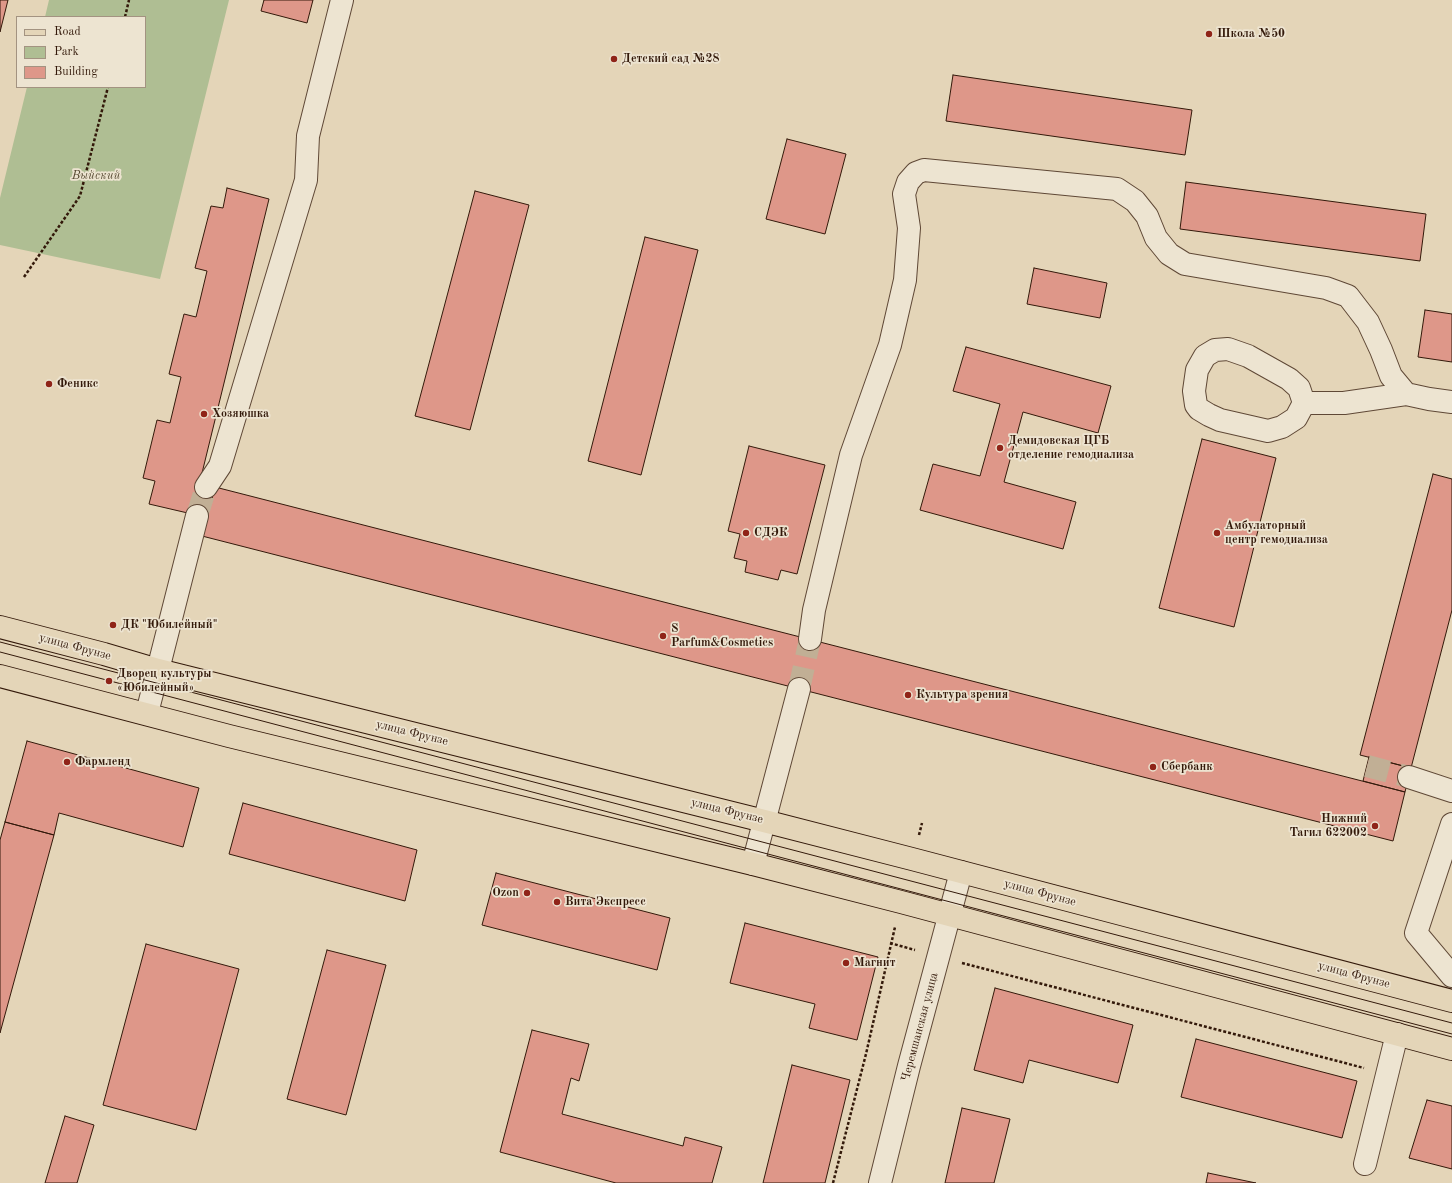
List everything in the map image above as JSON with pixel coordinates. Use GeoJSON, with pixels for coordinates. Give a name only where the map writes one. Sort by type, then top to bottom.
{"type":"FeatureCollection","features":[{"type":"Feature","properties":{"kind":"main road","name":"улица Фрунзе"},"geometry":{"type":"LineString","coordinates":[[0,627],[104,654],[158,670],[764,821],[1452,999]]}},
{"type":"Feature","properties":{"kind":"main road"},"geometry":{"type":"LineString","coordinates":[[0,676],[229,736],[753,864],[901,902],[1452,1049]]}},
{"type":"Feature","properties":{"kind":"street"},"geometry":{"type":"LineString","coordinates":[[206,487],[220,466],[306,180],[308,136],[342,0]]}},
{"type":"Feature","properties":{"kind":"street"},"geometry":{"type":"LineString","coordinates":[[810,639],[814,610],[851,455],[890,345],[905,280],[909,228],[904,194],[908,182],[916,173],[924,170],[1117,189],[1135,201],[1146,216],[1156,238],[1169,254],[1185,264],[1326,288],[1348,296],[1368,322],[1391,376],[1406,394]]}},
{"type":"Feature","properties":{"kind":"street"},"geometry":{"type":"LineString","coordinates":[[1215,350],[1228,350],[1248,356],[1289,379],[1299,388],[1304,403],[1296,418],[1282,427],[1268,431],[1220,420],[1199,409],[1196,405],[1194,391],[1197,370],[1205,356],[1215,350]]}},
{"type":"Feature","properties":{"kind":"street"},"geometry":{"type":"LineString","coordinates":[[1304,403],[1344,403],[1406,394],[1452,402]]}},
{"type":"Feature","properties":{"kind":"street"},"geometry":{"type":"LineString","coordinates":[[147,714],[198,516]]}},
{"type":"Feature","properties":{"kind":"street"},"geometry":{"type":"LineString","coordinates":[[753,864],[799,689]]}},
{"type":"Feature","properties":{"kind":"street"},"geometry":{"type":"LineString","coordinates":[[1409,777],[1452,791]]}},
{"type":"Feature","properties":{"kind":"street"},"geometry":{"type":"LineString","coordinates":[[1452,824],[1416,933],[1452,976]]}},
{"type":"Feature","properties":{"kind":"street","name":"Черемшанская улица"},"geometry":{"type":"LineString","coordinates":[[880,1183],[961,872]]}},
{"type":"Feature","properties":{"kind":"street"},"geometry":{"type":"LineString","coordinates":[[1364,1164],[1397,1034]]}},
{"type":"Feature","properties":{"kind":"path"},"geometry":{"type":"LineString","coordinates":[[125,16],[129,0]]}},
{"type":"Feature","properties":{"kind":"path"},"geometry":{"type":"LineString","coordinates":[[24,277],[80,196],[108,88]]}},
{"type":"Feature","properties":{"kind":"path"},"geometry":{"type":"LineString","coordinates":[[912,859],[922,823]]}},
{"type":"Feature","properties":{"kind":"path"},"geometry":{"type":"LineString","coordinates":[[833,1183],[866,1054],[890,943],[901,902]]}},
{"type":"Feature","properties":{"kind":"path"},"geometry":{"type":"LineString","coordinates":[[890,943],[1388,1074]]}},
{"type":"Feature","properties":{"kind":"green space","name":"Выйский"},"geometry":{"type":"Polygon","coordinates":[[[49,0],[229,0],[160,279],[0,245],[0,198],[27,88],[146,88],[146,16],[45,16],[49,0]]]}},
{"type":"Feature","properties":{"kind":"building"},"geometry":{"type":"Polygon","coordinates":[[[0,0],[8,0],[0,32],[0,0]]]}},
{"type":"Feature","properties":{"kind":"building"},"geometry":{"type":"Polygon","coordinates":[[[264,0],[313,0],[307,23],[261,11],[264,0]]]}},
{"type":"Feature","properties":{"kind":"building"},"geometry":{"type":"Polygon","coordinates":[[[953,75],[1192,110],[1185,155],[946,121],[953,75]]]}},
{"type":"Feature","properties":{"kind":"building"},"geometry":{"type":"Polygon","coordinates":[[[787,139],[846,154],[825,234],[766,219],[787,139]]]}},
{"type":"Feature","properties":{"kind":"building"},"geometry":{"type":"Polygon","coordinates":[[[1186,182],[1426,214],[1420,261],[1180,229],[1186,182]]]}},
{"type":"Feature","properties":{"kind":"building"},"geometry":{"type":"Polygon","coordinates":[[[227,188],[269,199],[192,514],[149,504],[155,481],[143,478],[157,420],[170,423],[181,377],[169,374],[184,314],[196,317],[207,271],[195,268],[211,206],[223,208],[227,188]]]}},
{"type":"Feature","properties":{"kind":"building"},"geometry":{"type":"Polygon","coordinates":[[[475,191],[529,205],[470,430],[415,416],[475,191]]]}},
{"type":"Feature","properties":{"kind":"building"},"geometry":{"type":"Polygon","coordinates":[[[645,237],[698,250],[641,475],[588,461],[645,237]]]}},
{"type":"Feature","properties":{"kind":"building"},"geometry":{"type":"Polygon","coordinates":[[[1034,268],[1107,283],[1100,318],[1027,304],[1034,268]]]}},
{"type":"Feature","properties":{"kind":"building"},"geometry":{"type":"Polygon","coordinates":[[[1425,310],[1452,314],[1452,362],[1418,357],[1425,310]]]}},
{"type":"Feature","properties":{"kind":"building","name":"Демидовская ЦГБ отделение гемодиализа"},"geometry":{"type":"Polygon","coordinates":[[[966,347],[1111,386],[1098,433],[1023,412],[1004,482],[1076,502],[1063,549],[920,510],[933,464],[980,476],[1000,404],[953,391],[966,347]]]}},
{"type":"Feature","properties":{"kind":"building","name":"Амбулаторный центр гемодиализа"},"geometry":{"type":"Polygon","coordinates":[[[1202,439],[1276,458],[1234,627],[1159,608],[1202,439]]]}},
{"type":"Feature","properties":{"kind":"building"},"geometry":{"type":"Polygon","coordinates":[[[749,446],[825,465],[797,574],[781,570],[778,580],[745,572],[747,561],[734,558],[740,534],[728,531],[749,446]]]}},
{"type":"Feature","properties":{"kind":"building"},"geometry":{"type":"Polygon","coordinates":[[[1433,474],[1452,479],[1452,610],[1411,768],[1360,755],[1433,474]]]}},
{"type":"Feature","properties":{"kind":"building"},"geometry":{"type":"Polygon","coordinates":[[[199,485],[215,487],[207,518],[192,514],[199,485]]]}},
{"type":"Feature","properties":{"kind":"building"},"geometry":{"type":"Polygon","coordinates":[[[215,487],[1405,792],[1393,841],[202,536],[215,487]]]}},
{"type":"Feature","properties":{"kind":"building"},"geometry":{"type":"Polygon","coordinates":[[[27,741],[199,788],[183,847],[59,813],[54,835],[5,822],[27,741]]]}},
{"type":"Feature","properties":{"kind":"building"},"geometry":{"type":"Polygon","coordinates":[[[1369,757],[1411,768],[1405,792],[1363,781],[1369,757]]]}},
{"type":"Feature","properties":{"kind":"building"},"geometry":{"type":"Polygon","coordinates":[[[243,803],[417,850],[405,901],[229,854],[243,803]]]}},
{"type":"Feature","properties":{"kind":"building"},"geometry":{"type":"Polygon","coordinates":[[[5,822],[54,835],[0,1033],[0,840],[5,822]]]}},
{"type":"Feature","properties":{"kind":"building"},"geometry":{"type":"Polygon","coordinates":[[[496,873],[670,918],[657,970],[482,925],[496,873]]]}},
{"type":"Feature","properties":{"kind":"building"},"geometry":{"type":"Polygon","coordinates":[[[745,923],[878,957],[857,1040],[809,1028],[815,1004],[730,983],[745,923]]]}},
{"type":"Feature","properties":{"kind":"building"},"geometry":{"type":"Polygon","coordinates":[[[146,944],[239,969],[196,1130],[103,1105],[146,944]]]}},
{"type":"Feature","properties":{"kind":"building"},"geometry":{"type":"Polygon","coordinates":[[[327,950],[386,965],[346,1115],[287,1099],[327,950]]]}},
{"type":"Feature","properties":{"kind":"building"},"geometry":{"type":"Polygon","coordinates":[[[995,988],[1133,1025],[1118,1083],[1029,1060],[1023,1083],[974,1070],[995,988]]]}},
{"type":"Feature","properties":{"kind":"building"},"geometry":{"type":"Polygon","coordinates":[[[532,1030],[589,1044],[579,1081],[571,1078],[562,1114],[683,1146],[685,1137],[722,1147],[712,1183],[616,1183],[500,1152],[532,1030]]]}},
{"type":"Feature","properties":{"kind":"building"},"geometry":{"type":"Polygon","coordinates":[[[1196,1039],[1357,1081],[1342,1138],[1181,1097],[1196,1039]]]}},
{"type":"Feature","properties":{"kind":"building"},"geometry":{"type":"Polygon","coordinates":[[[792,1065],[850,1080],[825,1183],[763,1183],[792,1065]]]}},
{"type":"Feature","properties":{"kind":"building"},"geometry":{"type":"Polygon","coordinates":[[[1427,1100],[1452,1106],[1452,1169],[1409,1158],[1427,1100]]]}},
{"type":"Feature","properties":{"kind":"building"},"geometry":{"type":"Polygon","coordinates":[[[962,1108],[1010,1119],[994,1183],[945,1183],[962,1108]]]}},
{"type":"Feature","properties":{"kind":"building"},"geometry":{"type":"Polygon","coordinates":[[[65,1116],[94,1125],[77,1183],[45,1183],[65,1116]]]}},
{"type":"Feature","properties":{"kind":"building"},"geometry":{"type":"Polygon","coordinates":[[[1208,1173],[1256,1183],[1206,1183],[1208,1173]]]}},
{"type":"Feature","properties":{"kind":"tunnel"},"geometry":{"type":"LineString","coordinates":[[197,516],[206,487]]}},
{"type":"Feature","properties":{"kind":"tunnel"},"geometry":{"type":"LineString","coordinates":[[799,689],[810,639]]}},
{"type":"Feature","properties":{"kind":"tunnel"},"geometry":{"type":"LineString","coordinates":[[1367,766],[1409,777]]}},
{"type":"Feature","properties":{"kind":"tram line"},"geometry":{"type":"LineString","coordinates":[[0,642],[1452,1023]]}},
{"type":"Feature","properties":{"kind":"tram line"},"geometry":{"type":"LineString","coordinates":[[0,652],[1452,1034]]}},
{"type":"Feature","properties":{"kind":"place","name":"Школа №50"},"geometry":{"type":"Point","coordinates":[1209,34]}},
{"type":"Feature","properties":{"kind":"place","name":"Детский сад №28"},"geometry":{"type":"Point","coordinates":[614,59]}},
{"type":"Feature","properties":{"kind":"place","name":"Феникс"},"geometry":{"type":"Point","coordinates":[49,384]}},
{"type":"Feature","properties":{"kind":"place","name":"Хозяюшка"},"geometry":{"type":"Point","coordinates":[204,414]}},
{"type":"Feature","properties":{"kind":"place","name":"Демидовская ЦГБ отделение гемодиализа"},"geometry":{"type":"Point","coordinates":[1000,448]}},
{"type":"Feature","properties":{"kind":"place","name":"СДЭК"},"geometry":{"type":"Point","coordinates":[746,533]}},
{"type":"Feature","properties":{"kind":"place","name":"Амбулаторный центр гемодиализа"},"geometry":{"type":"Point","coordinates":[1217,533]}},
{"type":"Feature","properties":{"kind":"place","name":"ДК \"Юбилейный\""},"geometry":{"type":"Point","coordinates":[113,625]}},
{"type":"Feature","properties":{"kind":"place","name":"S Parfum&Cosmetics"},"geometry":{"type":"Point","coordinates":[663,636]}},
{"type":"Feature","properties":{"kind":"place","name":"Дворец культуры «Юбилейный»"},"geometry":{"type":"Point","coordinates":[109,681]}},
{"type":"Feature","properties":{"kind":"place","name":"Культура зрения"},"geometry":{"type":"Point","coordinates":[908,695]}},
{"type":"Feature","properties":{"kind":"place","name":"Фармленд"},"geometry":{"type":"Point","coordinates":[67,762]}},
{"type":"Feature","properties":{"kind":"place","name":"Сбербанк"},"geometry":{"type":"Point","coordinates":[1153,767]}},
{"type":"Feature","properties":{"kind":"place","name":"Нижний Тагил 622002"},"geometry":{"type":"Point","coordinates":[1375,826]}},
{"type":"Feature","properties":{"kind":"place","name":"Ozon"},"geometry":{"type":"Point","coordinates":[527,893]}},
{"type":"Feature","properties":{"kind":"place","name":"Вита Экспресс"},"geometry":{"type":"Point","coordinates":[557,902]}},
{"type":"Feature","properties":{"kind":"place","name":"Магнит"},"geometry":{"type":"Point","coordinates":[846,963]}}]}
